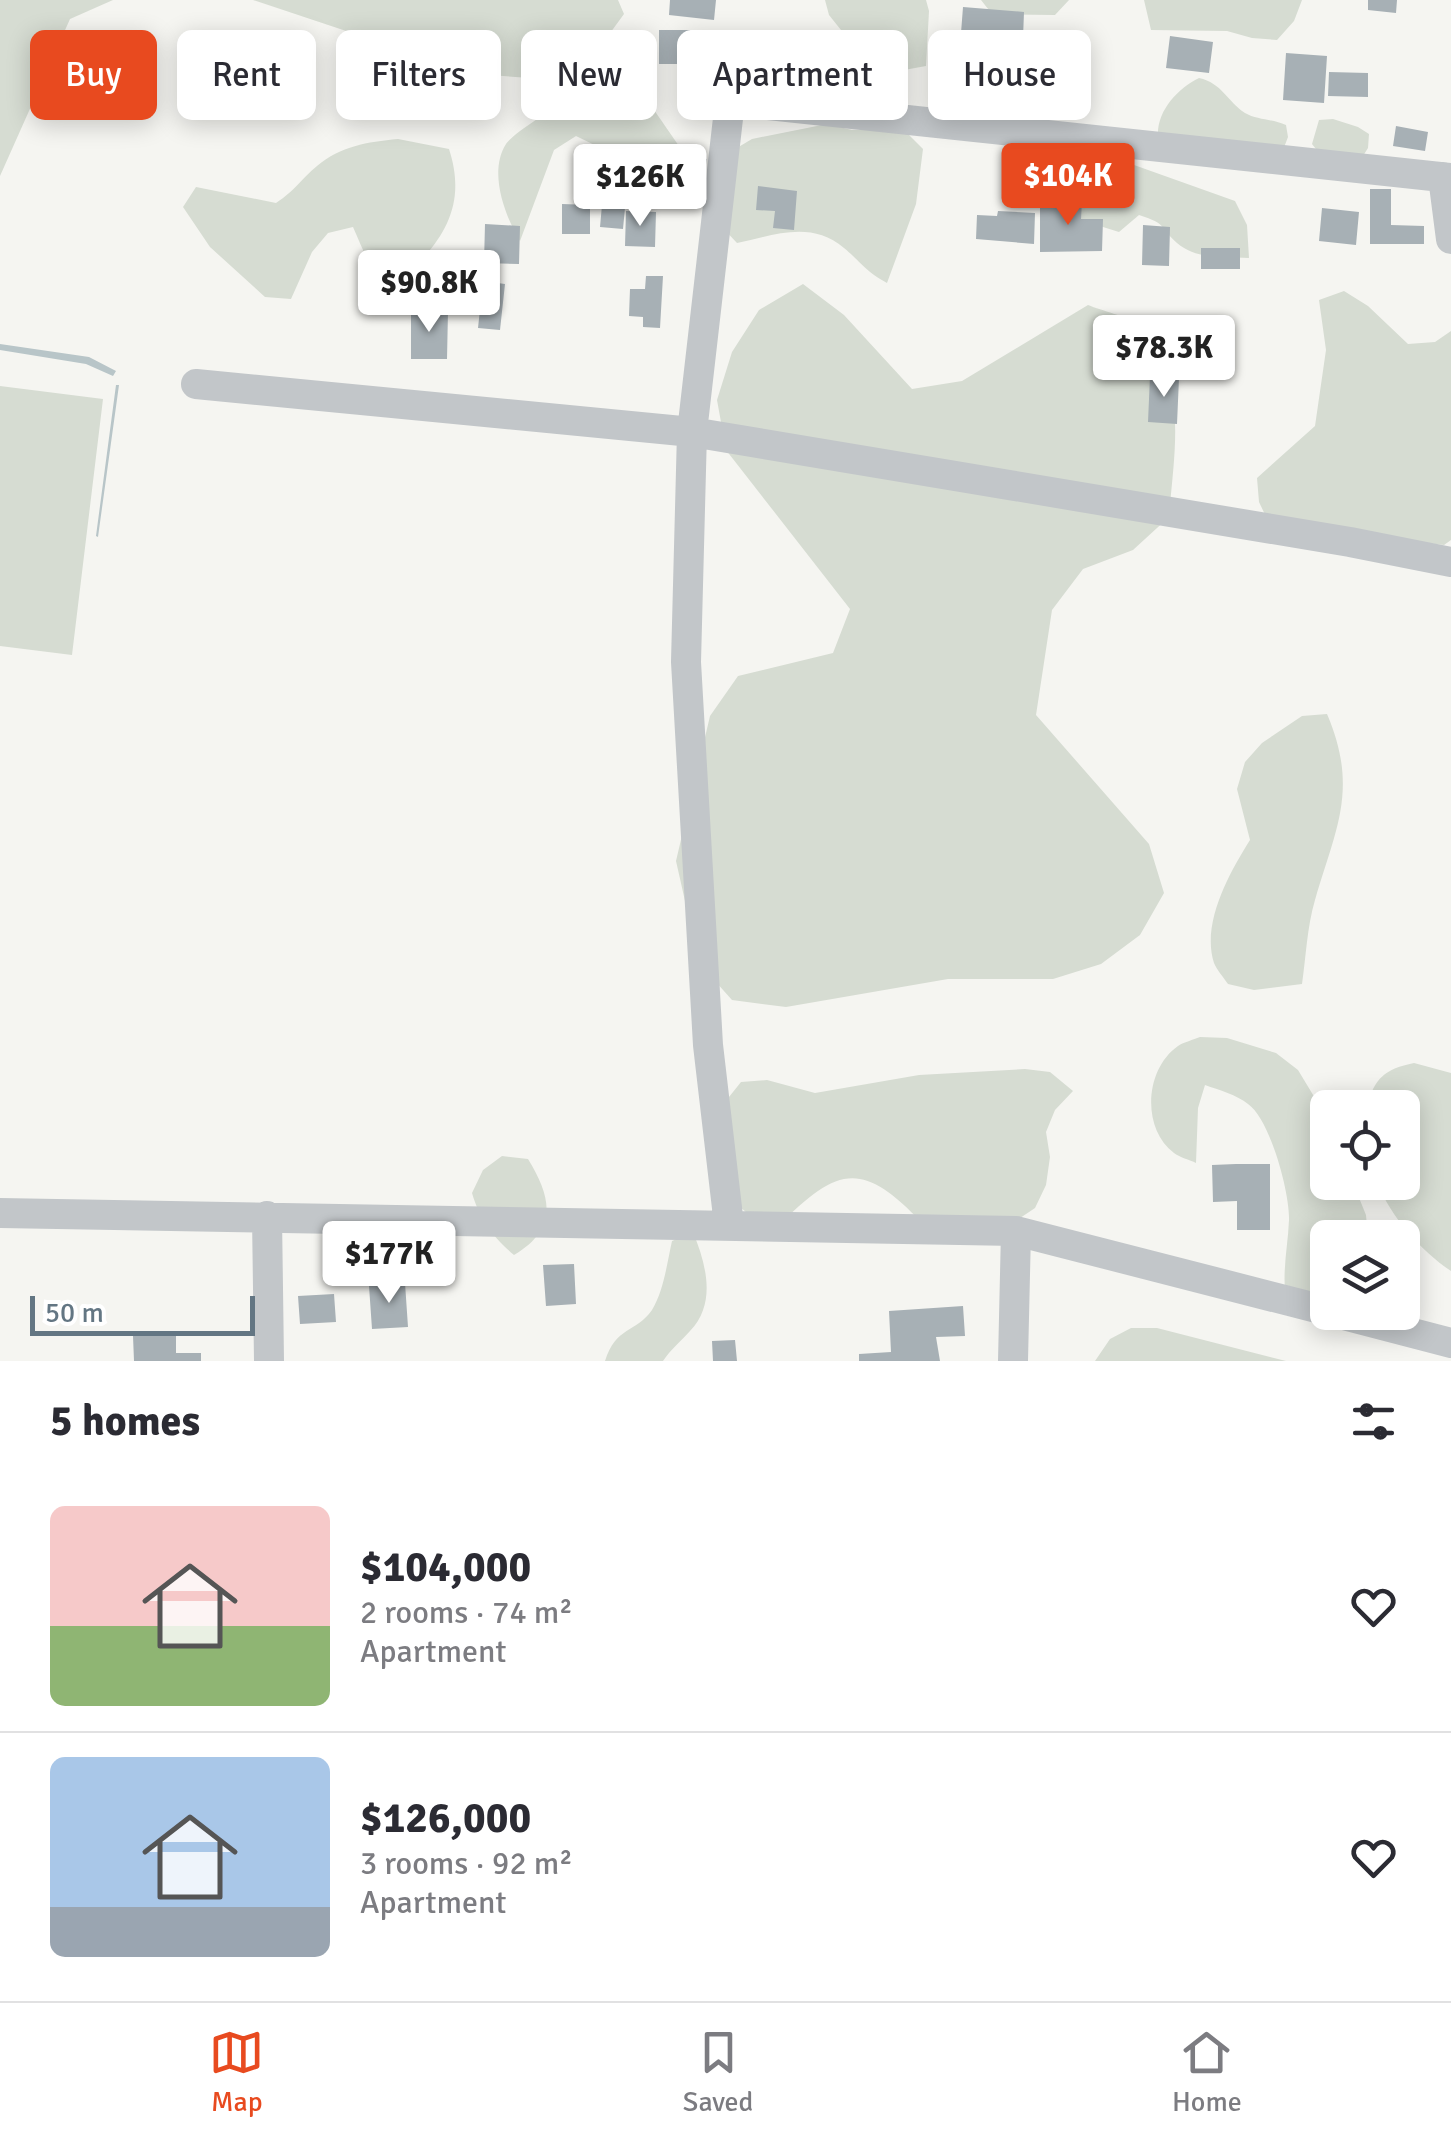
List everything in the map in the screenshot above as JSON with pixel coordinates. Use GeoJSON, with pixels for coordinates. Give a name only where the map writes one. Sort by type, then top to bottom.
{"type":"FeatureCollection","features":[{"type":"Feature","properties":{"kind":"street"},"geometry":{"type":"LineString","coordinates":[[729,1225],[708,1045],[686,662],[692,432],[730,101],[1447,177],[1451,239]]}},
{"type":"Feature","properties":{"kind":"street"},"geometry":{"type":"LineString","coordinates":[[196,384],[692,432],[1451,562]]}},
{"type":"Feature","properties":{"kind":"street"},"geometry":{"type":"LineString","coordinates":[[0,1213],[1016,1231],[1310,1307]]}},
{"type":"Feature","properties":{"kind":"street"},"geometry":{"type":"LineString","coordinates":[[267,1216],[268,1361]]}},
{"type":"Feature","properties":{"kind":"street"},"geometry":{"type":"LineString","coordinates":[[1013,1361],[1016,1231]]}},
{"type":"Feature","properties":{"kind":"street"},"geometry":{"type":"LineString","coordinates":[[1400,1330],[1451,1343]]}},
{"type":"Feature","properties":{"kind":"shaded area"},"geometry":{"type":"Polygon","coordinates":[[[0,0],[113,0],[70,19],[65,30],[30,30],[30,109],[0,176],[0,0]]]}},
{"type":"Feature","properties":{"kind":"shaded area"},"geometry":{"type":"Polygon","coordinates":[[[253,0],[618,0],[624,14],[612,30],[521,30],[521,77],[501,76],[501,30],[343,30],[253,0]]]}},
{"type":"Feature","properties":{"kind":"shaded area"},"geometry":{"type":"Polygon","coordinates":[[[825,0],[926,0],[926,66],[908,69],[908,30],[841,30],[829,15],[825,0]]]}},
{"type":"Feature","properties":{"kind":"shaded area"},"geometry":{"type":"Polygon","coordinates":[[[981,0],[1069,0],[1055,15],[992,14],[981,0]]]}},
{"type":"Feature","properties":{"kind":"shaded area"},"geometry":{"type":"Polygon","coordinates":[[[1144,0],[1302,0],[1294,21],[1277,40],[1227,31],[1151,30],[1144,0]]]}},
{"type":"Feature","properties":{"kind":"shaded area"},"geometry":{"type":"Polygon","coordinates":[[[1199,78],[1219,88],[1245,113],[1286,125],[1288,137],[1283,150],[1158,135],[1161,117],[1170,101],[1199,78]]]}},
{"type":"Feature","properties":{"kind":"shaded area"},"geometry":{"type":"Polygon","coordinates":[[[657,114],[681,149],[673,174],[646,170],[576,136],[554,150],[520,241],[504,207],[498,167],[506,144],[537,120],[657,120],[657,114]]]}},
{"type":"Feature","properties":{"kind":"shaded area"},"geometry":{"type":"Polygon","coordinates":[[[1333,119],[1369,134],[1368,148],[1361,159],[1319,153],[1312,144],[1319,120],[1333,119]]]}},
{"type":"Feature","properties":{"kind":"shaded area"},"geometry":{"type":"Polygon","coordinates":[[[827,124],[852,130],[904,130],[923,149],[916,204],[887,283],[844,248],[819,234],[792,232],[737,243],[721,226],[730,152],[752,139],[827,124]]]}},
{"type":"Feature","properties":{"kind":"shaded area"},"geometry":{"type":"Polygon","coordinates":[[[398,139],[449,149],[455,189],[453,206],[439,238],[399,282],[369,260],[353,227],[328,233],[312,252],[291,299],[265,297],[210,247],[183,207],[196,187],[276,203],[335,154],[398,139]]]}},
{"type":"Feature","properties":{"kind":"shaded area"},"geometry":{"type":"Polygon","coordinates":[[[1082,151],[1106,155],[1235,201],[1247,225],[1249,258],[1193,252],[1177,243],[1159,224],[1139,215],[1119,232],[1071,217],[1025,186],[1032,161],[1082,151]]]}},
{"type":"Feature","properties":{"kind":"shaded area"},"geometry":{"type":"Polygon","coordinates":[[[803,284],[844,315],[912,389],[962,381],[1088,305],[1137,326],[1154,346],[1165,368],[1175,416],[1169,517],[1133,550],[1083,569],[1052,610],[1036,715],[1149,844],[1164,893],[1140,935],[1101,964],[1053,979],[948,979],[786,1007],[732,1000],[699,963],[676,861],[710,716],[738,676],[833,653],[850,609],[726,450],[717,400],[732,352],[759,310],[803,284]]]}},
{"type":"Feature","properties":{"kind":"shaded area"},"geometry":{"type":"Polygon","coordinates":[[[1344,291],[1368,306],[1408,344],[1435,342],[1451,331],[1451,540],[1444,545],[1270,525],[1259,502],[1257,478],[1315,426],[1326,350],[1319,300],[1344,291]]]}},
{"type":"Feature","properties":{"kind":"shaded area"},"geometry":{"type":"Polygon","coordinates":[[[0,344],[89,357],[116,371],[113,376],[86,364],[0,350],[0,344]]]}},
{"type":"Feature","properties":{"kind":"shaded area"},"geometry":{"type":"Polygon","coordinates":[[[119,385],[98,537],[96,536],[119,385]]]}},
{"type":"Feature","properties":{"kind":"shaded area"},"geometry":{"type":"Polygon","coordinates":[[[0,386],[103,399],[72,655],[0,646],[0,386]]]}},
{"type":"Feature","properties":{"kind":"shaded area"},"geometry":{"type":"Polygon","coordinates":[[[1327,714],[1337,741],[1343,787],[1336,829],[1312,910],[1302,984],[1254,990],[1228,984],[1214,963],[1211,931],[1226,882],[1250,840],[1237,789],[1245,762],[1262,743],[1302,716],[1327,714]]]}},
{"type":"Feature","properties":{"kind":"shaded area"},"geometry":{"type":"Polygon","coordinates":[[[1200,1037],[1227,1038],[1276,1053],[1298,1070],[1310,1090],[1310,1200],[1360,1200],[1366,1220],[1310,1220],[1310,1297],[1285,1290],[1289,1220],[1286,1193],[1271,1140],[1256,1112],[1239,1098],[1205,1085],[1198,1108],[1196,1163],[1174,1153],[1156,1129],[1151,1099],[1154,1083],[1167,1056],[1178,1046],[1200,1037]]]}},
{"type":"Feature","properties":{"kind":"shaded area"},"geometry":{"type":"Polygon","coordinates":[[[1414,1063],[1451,1073],[1451,1271],[1420,1245],[1420,1220],[1399,1220],[1386,1200],[1420,1200],[1420,1090],[1373,1090],[1382,1076],[1414,1063]]]}},
{"type":"Feature","properties":{"kind":"shaded area"},"geometry":{"type":"Polygon","coordinates":[[[1025,1069],[1050,1072],[1073,1091],[1055,1110],[1046,1132],[1050,1157],[1046,1185],[1035,1208],[1014,1222],[922,1223],[900,1202],[864,1180],[832,1183],[777,1227],[753,1218],[733,1201],[725,1102],[741,1082],[767,1080],[815,1093],[919,1075],[1025,1069]]]}},
{"type":"Feature","properties":{"kind":"shaded area"},"geometry":{"type":"Polygon","coordinates":[[[502,1156],[528,1159],[546,1200],[544,1223],[538,1235],[514,1255],[488,1227],[472,1193],[483,1170],[502,1156]]]}},
{"type":"Feature","properties":{"kind":"shaded area"},"geometry":{"type":"Polygon","coordinates":[[[693,1232],[706,1283],[704,1308],[698,1320],[663,1361],[605,1361],[620,1336],[652,1310],[672,1241],[693,1232]]]}},
{"type":"Feature","properties":{"kind":"shaded area"},"geometry":{"type":"Polygon","coordinates":[[[1131,1328],[1157,1328],[1286,1361],[1095,1361],[1110,1339],[1131,1328]]]}},
{"type":"Feature","properties":{"kind":"building"},"geometry":{"type":"Polygon","coordinates":[[[670,0],[716,0],[714,20],[669,15],[670,0]]]}},
{"type":"Feature","properties":{"kind":"building"},"geometry":{"type":"Polygon","coordinates":[[[1368,0],[1397,0],[1396,13],[1368,10],[1368,0]]]}},
{"type":"Feature","properties":{"kind":"building"},"geometry":{"type":"Polygon","coordinates":[[[963,7],[1024,12],[1023,30],[961,30],[963,7]]]}},
{"type":"Feature","properties":{"kind":"building"},"geometry":{"type":"Polygon","coordinates":[[[659,30],[677,30],[677,64],[659,64],[659,30]]]}},
{"type":"Feature","properties":{"kind":"building"},"geometry":{"type":"Polygon","coordinates":[[[1170,36],[1213,42],[1209,73],[1166,68],[1170,36]]]}},
{"type":"Feature","properties":{"kind":"building"},"geometry":{"type":"Polygon","coordinates":[[[1286,53],[1327,56],[1324,103],[1283,100],[1286,53]]]}},
{"type":"Feature","properties":{"kind":"building"},"geometry":{"type":"Polygon","coordinates":[[[1329,72],[1368,73],[1368,97],[1328,96],[1329,72]]]}},
{"type":"Feature","properties":{"kind":"building"},"geometry":{"type":"Polygon","coordinates":[[[1396,126],[1428,132],[1425,151],[1393,146],[1396,126]]]}},
{"type":"Feature","properties":{"kind":"building"},"geometry":{"type":"Polygon","coordinates":[[[670,152],[707,159],[699,204],[661,197],[670,152]]]}},
{"type":"Feature","properties":{"kind":"building"},"geometry":{"type":"Polygon","coordinates":[[[631,159],[658,162],[655,192],[628,190],[631,159]]]}},
{"type":"Feature","properties":{"kind":"building"},"geometry":{"type":"Polygon","coordinates":[[[586,178],[603,182],[599,202],[581,198],[586,178]]]}},
{"type":"Feature","properties":{"kind":"building"},"geometry":{"type":"Polygon","coordinates":[[[604,183],[627,186],[623,229],[600,227],[604,183]]]}},
{"type":"Feature","properties":{"kind":"building"},"geometry":{"type":"Polygon","coordinates":[[[758,186],[797,191],[794,230],[773,228],[775,211],[756,210],[758,186]]]}},
{"type":"Feature","properties":{"kind":"building"},"geometry":{"type":"Polygon","coordinates":[[[1370,189],[1391,189],[1391,225],[1424,226],[1424,244],[1370,244],[1370,189]]]}},
{"type":"Feature","properties":{"kind":"building"},"geometry":{"type":"Polygon","coordinates":[[[1040,200],[1082,201],[1081,219],[1103,219],[1102,251],[1040,252],[1040,200]]]}},
{"type":"Feature","properties":{"kind":"building"},"geometry":{"type":"Polygon","coordinates":[[[562,204],[590,205],[590,234],[562,234],[562,204]]]}},
{"type":"Feature","properties":{"kind":"building"},"geometry":{"type":"Polygon","coordinates":[[[1322,208],[1359,212],[1356,245],[1319,241],[1322,208]]]}},
{"type":"Feature","properties":{"kind":"building"},"geometry":{"type":"Polygon","coordinates":[[[626,211],[656,212],[655,247],[625,246],[626,211]]]}},
{"type":"Feature","properties":{"kind":"building"},"geometry":{"type":"Polygon","coordinates":[[[998,211],[1035,213],[1034,244],[976,239],[977,215],[997,216],[998,211]]]}},
{"type":"Feature","properties":{"kind":"building"},"geometry":{"type":"Polygon","coordinates":[[[485,224],[520,226],[519,264],[484,263],[485,224]]]}},
{"type":"Feature","properties":{"kind":"building"},"geometry":{"type":"Polygon","coordinates":[[[1143,225],[1170,227],[1169,266],[1142,265],[1143,225]]]}},
{"type":"Feature","properties":{"kind":"building"},"geometry":{"type":"Polygon","coordinates":[[[1201,248],[1240,248],[1240,269],[1201,269],[1201,248]]]}},
{"type":"Feature","properties":{"kind":"building"},"geometry":{"type":"Polygon","coordinates":[[[646,276],[663,276],[660,328],[643,327],[643,317],[629,316],[630,289],[645,289],[646,276]]]}},
{"type":"Feature","properties":{"kind":"building"},"geometry":{"type":"Polygon","coordinates":[[[483,281],[505,284],[500,330],[478,328],[483,281]]]}},
{"type":"Feature","properties":{"kind":"building"},"geometry":{"type":"Polygon","coordinates":[[[411,311],[448,311],[447,359],[411,359],[411,311]]]}},
{"type":"Feature","properties":{"kind":"building"},"geometry":{"type":"Polygon","coordinates":[[[1150,376],[1179,378],[1177,424],[1148,422],[1150,376]]]}},
{"type":"Feature","properties":{"kind":"building"},"geometry":{"type":"Polygon","coordinates":[[[1270,1164],[1270,1230],[1237,1230],[1237,1201],[1213,1202],[1212,1165],[1270,1164]]]}},
{"type":"Feature","properties":{"kind":"building"},"geometry":{"type":"Polygon","coordinates":[[[574,1264],[576,1304],[546,1306],[543,1265],[574,1264]]]}},
{"type":"Feature","properties":{"kind":"building"},"geometry":{"type":"Polygon","coordinates":[[[405,1283],[408,1327],[372,1329],[369,1286],[405,1283]]]}},
{"type":"Feature","properties":{"kind":"building"},"geometry":{"type":"Polygon","coordinates":[[[334,1294],[336,1322],[300,1324],[298,1296],[334,1294]]]}},
{"type":"Feature","properties":{"kind":"building"},"geometry":{"type":"Polygon","coordinates":[[[963,1306],[965,1336],[936,1337],[940,1361],[859,1361],[859,1354],[891,1352],[889,1311],[963,1306]]]}},
{"type":"Feature","properties":{"kind":"building"},"geometry":{"type":"Polygon","coordinates":[[[176,1335],[176,1353],[201,1353],[201,1361],[134,1361],[133,1336],[176,1335]]]}},
{"type":"Feature","properties":{"kind":"building"},"geometry":{"type":"Polygon","coordinates":[[[735,1340],[737,1361],[713,1361],[712,1341],[735,1340]]]}}]}
